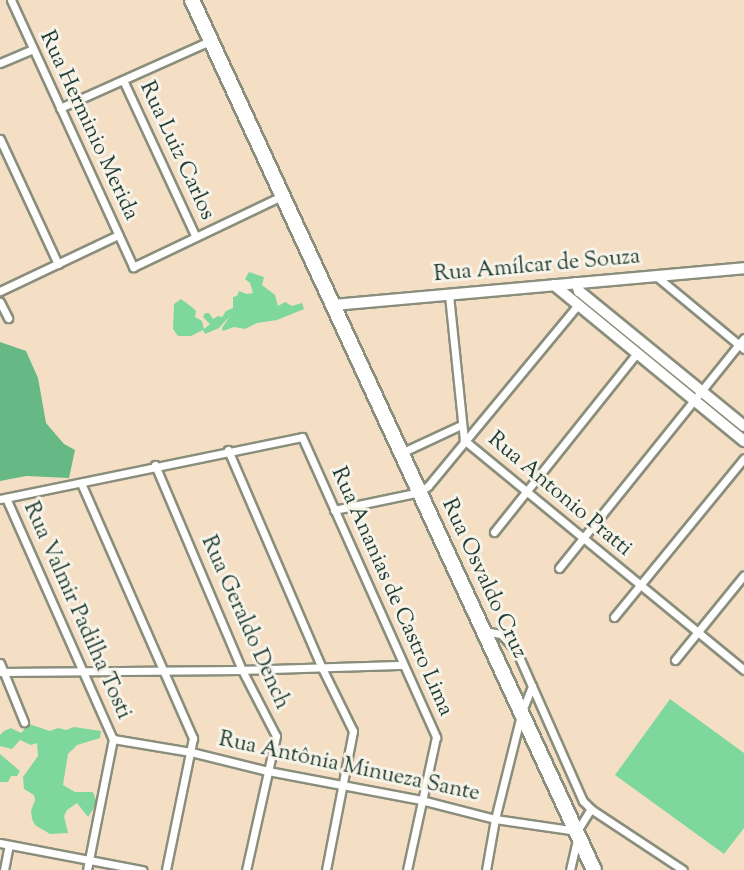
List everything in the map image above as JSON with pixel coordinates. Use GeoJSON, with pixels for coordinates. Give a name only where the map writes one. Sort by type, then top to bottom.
{"type":"FeatureCollection","features":[{"type":"Feature","properties":{"kind":"highway","name":"Rua Osvaldo Cruz"},"geometry":{"type":"LineString","coordinates":[[192,0],[594,870]]}},
{"type":"Feature","properties":{"kind":"street","name":"Rua Herminio Merida"},"geometry":{"type":"LineString","coordinates":[[11,0],[133,267],[196,237]]}},
{"type":"Feature","properties":{"kind":"street"},"geometry":{"type":"LineString","coordinates":[[60,108],[210,41]]}},
{"type":"Feature","properties":{"kind":"street"},"geometry":{"type":"LineString","coordinates":[[0,63],[33,48]]}},
{"type":"Feature","properties":{"kind":"street","name":"Rua Luiz Carlos"},"geometry":{"type":"LineString","coordinates":[[123,80],[196,237]]}},
{"type":"Feature","properties":{"kind":"street"},"geometry":{"type":"LineString","coordinates":[[0,139],[58,264]]}},
{"type":"Feature","properties":{"kind":"street"},"geometry":{"type":"LineString","coordinates":[[196,237],[282,196]]}},
{"type":"Feature","properties":{"kind":"street"},"geometry":{"type":"LineString","coordinates":[[0,291],[118,236]]}},
{"type":"Feature","properties":{"kind":"street","name":"Rua Amílcar de Souza"},"geometry":{"type":"LineString","coordinates":[[333,305],[742,270]]}},
{"type":"Feature","properties":{"kind":"street"},"geometry":{"type":"LineString","coordinates":[[559,568],[693,400],[742,344],[656,276]]}},
{"type":"Feature","properties":{"kind":"street"},"geometry":{"type":"LineString","coordinates":[[576,283],[579,291],[744,426]]}},
{"type":"Feature","properties":{"kind":"street"},"geometry":{"type":"LineString","coordinates":[[554,285],[744,441]]}},
{"type":"Feature","properties":{"kind":"street","name":"Rua Antonio Pratti"},"geometry":{"type":"LineString","coordinates":[[449,295],[464,440],[744,670]]}},
{"type":"Feature","properties":{"kind":"street"},"geometry":{"type":"LineString","coordinates":[[0,302],[8,318]]}},
{"type":"Feature","properties":{"kind":"street"},"geometry":{"type":"LineString","coordinates":[[334,510],[420,492],[428,486],[577,306]]}},
{"type":"Feature","properties":{"kind":"street"},"geometry":{"type":"LineString","coordinates":[[494,532],[636,354]]}},
{"type":"Feature","properties":{"kind":"street"},"geometry":{"type":"LineString","coordinates":[[401,453],[461,425]]}},
{"type":"Feature","properties":{"kind":"street","name":"Rua Ananias de Castro Lima"},"geometry":{"type":"LineString","coordinates":[[228,450],[302,436],[436,737],[407,870]]}},
{"type":"Feature","properties":{"kind":"street"},"geometry":{"type":"LineString","coordinates":[[3,499],[228,450],[322,668],[353,731],[326,870]]}},
{"type":"Feature","properties":{"kind":"street"},"geometry":{"type":"LineString","coordinates":[[614,617],[744,458]]}},
{"type":"Feature","properties":{"kind":"street","name":"Rua Geraldo Dench"},"geometry":{"type":"LineString","coordinates":[[155,465],[242,670],[276,736],[246,870]]}},
{"type":"Feature","properties":{"kind":"street"},"geometry":{"type":"LineString","coordinates":[[81,483],[193,738],[166,870]]}},
{"type":"Feature","properties":{"kind":"street","name":"Rua Valmir Padilha Tosti"},"geometry":{"type":"LineString","coordinates":[[3,499],[113,739]]}},
{"type":"Feature","properties":{"kind":"street"},"geometry":{"type":"LineString","coordinates":[[675,660],[744,575]]}},
{"type":"Feature","properties":{"kind":"street"},"geometry":{"type":"LineString","coordinates":[[484,631],[501,634],[516,650],[583,801],[591,809],[683,870]]}},
{"type":"Feature","properties":{"kind":"street"},"geometry":{"type":"LineString","coordinates":[[0,663],[24,722]]}},
{"type":"Feature","properties":{"kind":"street"},"geometry":{"type":"LineString","coordinates":[[2,672],[242,670],[403,665]]}},
{"type":"Feature","properties":{"kind":"street"},"geometry":{"type":"LineString","coordinates":[[486,870],[495,819],[522,711],[532,686]]}},
{"type":"Feature","properties":{"kind":"street"},"geometry":{"type":"LineString","coordinates":[[87,870],[113,739]]}},
{"type":"Feature","properties":{"kind":"street","name":"Rua Antônia Minueza Sante"},"geometry":{"type":"LineString","coordinates":[[113,739],[191,752],[268,771],[421,800],[495,819],[578,832]]}},
{"type":"Feature","properties":{"kind":"street"},"geometry":{"type":"LineString","coordinates":[[570,870],[578,832],[591,809]]}},
{"type":"Feature","properties":{"kind":"street"},"geometry":{"type":"LineString","coordinates":[[0,843],[142,870]]}},
{"type":"Feature","properties":{"kind":"street"},"geometry":{"type":"LineString","coordinates":[[4,870],[9,845]]}},
{"type":"Feature","properties":{"kind":"green space"},"geometry":{"type":"Polygon","coordinates":[[[249,272],[264,277],[262,285],[275,295],[278,306],[285,302],[292,306],[302,303],[304,309],[277,320],[257,323],[245,329],[234,327],[223,331],[222,328],[230,316],[219,328],[205,334],[203,330],[191,336],[178,336],[173,329],[174,304],[181,299],[193,308],[196,311],[195,317],[202,321],[204,329],[210,324],[203,317],[205,313],[209,313],[213,319],[218,316],[222,317],[226,311],[233,308],[233,297],[237,296],[239,291],[247,294],[253,293],[250,283],[245,279],[249,272]]]}},
{"type":"Feature","properties":{"kind":"green space"},"geometry":{"type":"Polygon","coordinates":[[[0,342],[26,351],[38,378],[46,423],[64,444],[75,450],[69,478],[26,476],[0,481],[0,342]]]}},
{"type":"Feature","properties":{"kind":"green space"},"geometry":{"type":"Polygon","coordinates":[[[670,699],[744,753],[744,828],[724,854],[615,775],[670,699]]]}},
{"type":"Feature","properties":{"kind":"green space"},"geometry":{"type":"Polygon","coordinates":[[[29,724],[50,731],[74,727],[101,731],[100,738],[77,745],[68,754],[63,785],[75,792],[93,792],[97,803],[88,817],[77,803],[67,810],[64,816],[68,833],[50,834],[35,825],[32,819],[34,795],[24,789],[23,777],[38,756],[37,743],[31,745],[20,740],[12,749],[0,746],[0,735],[4,731],[11,728],[21,733],[29,724]]]}},
{"type":"Feature","properties":{"kind":"green space"},"geometry":{"type":"Polygon","coordinates":[[[0,754],[20,771],[17,776],[11,776],[8,782],[0,782],[0,754]]]}}]}
